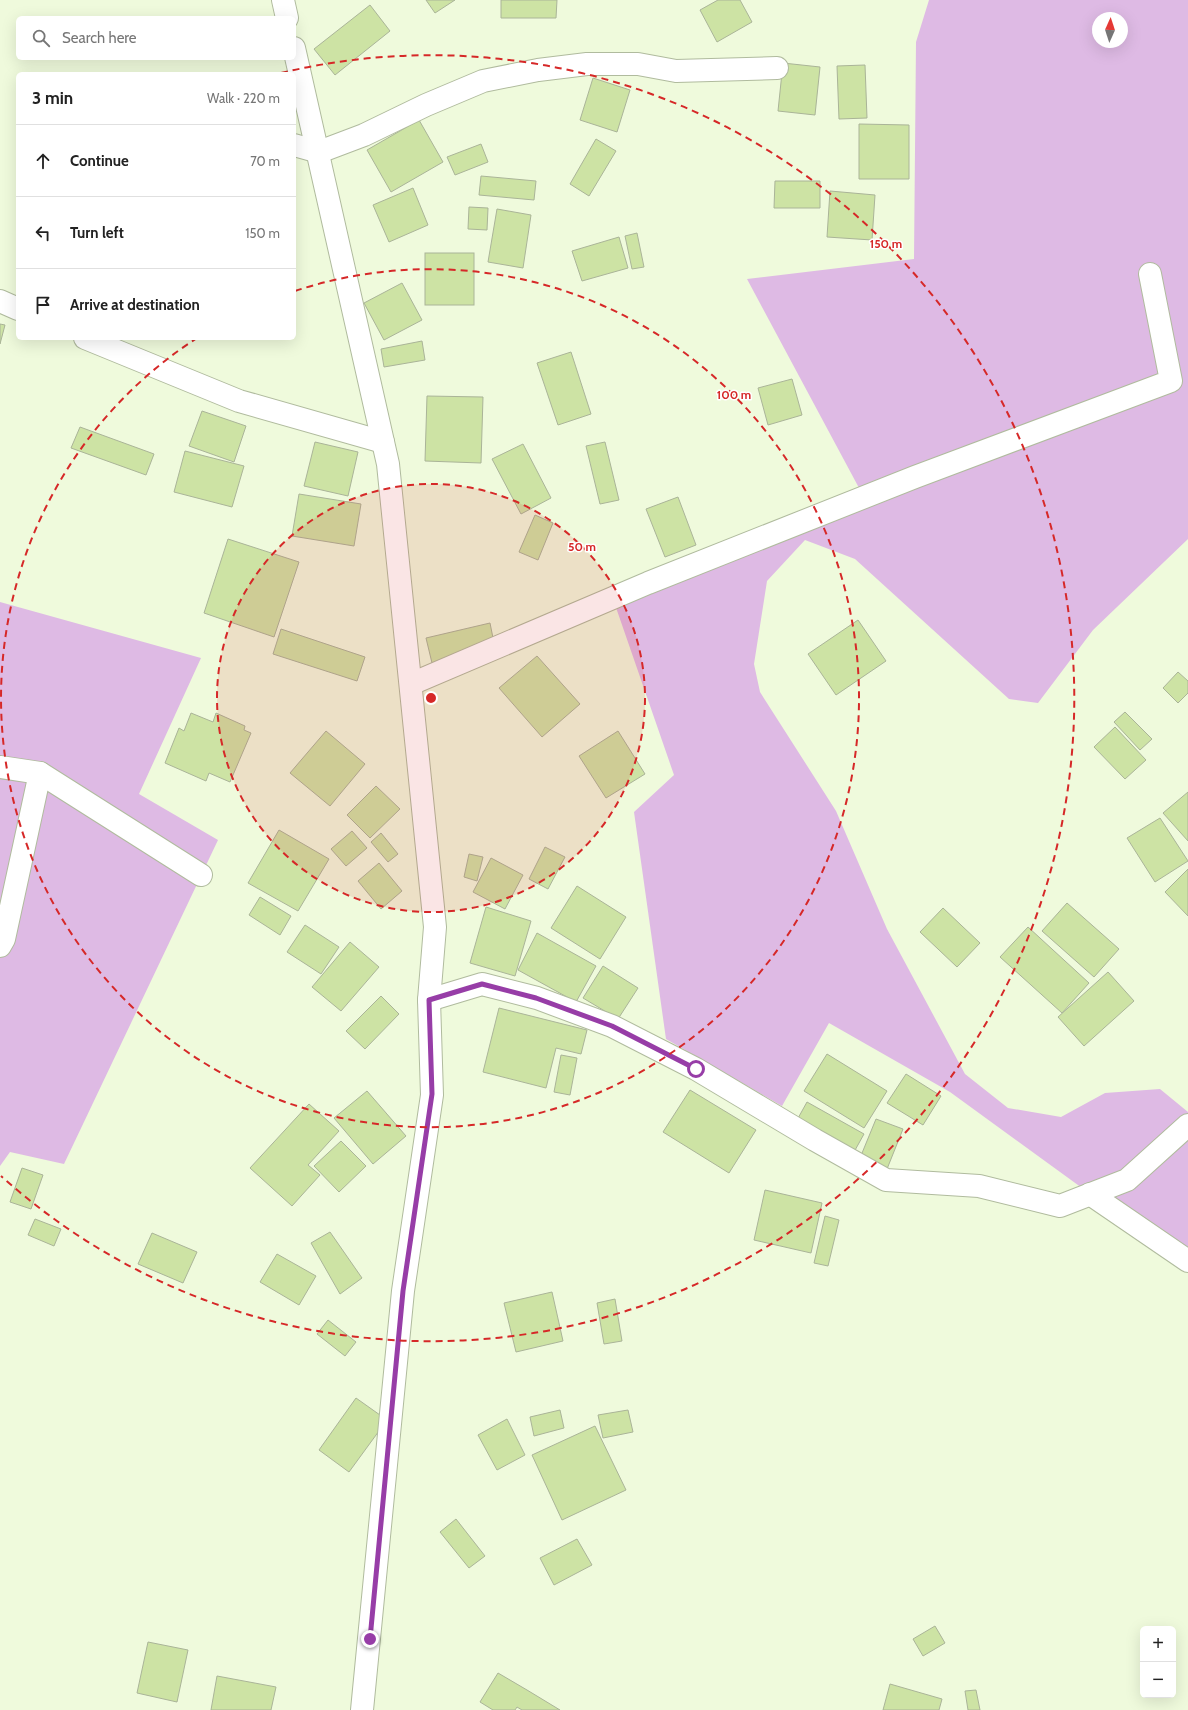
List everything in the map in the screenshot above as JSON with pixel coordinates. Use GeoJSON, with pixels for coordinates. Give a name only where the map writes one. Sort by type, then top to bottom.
{"type":"FeatureCollection","features":[{"type":"Feature","properties":{"kind":"street"},"geometry":{"type":"LineString","coordinates":[[283,0],[287,16]]}},
{"type":"Feature","properties":{"kind":"street"},"geometry":{"type":"LineString","coordinates":[[296,56],[319,152],[388,464],[435,927],[429,1000],[432,1094],[403,1291],[362,1710]]}},
{"type":"Feature","properties":{"kind":"street"},"geometry":{"type":"LineString","coordinates":[[296,146],[319,152],[364,135],[426,105],[483,81],[538,70],[587,64],[638,64],[676,71],[778,68]]}},
{"type":"Feature","properties":{"kind":"street"},"geometry":{"type":"LineString","coordinates":[[411,684],[663,577],[914,477],[1171,381],[1150,274]]}},
{"type":"Feature","properties":{"kind":"street"},"geometry":{"type":"LineString","coordinates":[[0,301],[16,308]]}},
{"type":"Feature","properties":{"kind":"street"},"geometry":{"type":"LineString","coordinates":[[90,340],[240,401],[383,442]]}},
{"type":"Feature","properties":{"kind":"street"},"geometry":{"type":"LineString","coordinates":[[0,767],[40,773],[201,875]]}},
{"type":"Feature","properties":{"kind":"street"},"geometry":{"type":"LineString","coordinates":[[0,946],[4,939],[40,773]]}},
{"type":"Feature","properties":{"kind":"street"},"geometry":{"type":"LineString","coordinates":[[429,1000],[482,984],[536,998],[612,1026],[696,1069],[886,1180],[979,1186],[1060,1206],[1126,1180],[1188,1124]]}},
{"type":"Feature","properties":{"kind":"street"},"geometry":{"type":"LineString","coordinates":[[1090,1194],[1188,1261]]}},
{"type":"Feature","properties":{"kind":"shaded area"},"geometry":{"type":"Polygon","coordinates":[[[929,0],[1188,0],[1188,539],[1093,630],[1038,703],[1009,699],[855,559],[805,540],[767,581],[754,664],[760,692],[836,811],[887,929],[965,1074],[1008,1108],[1061,1117],[1105,1093],[1160,1089],[1188,1112],[1188,1248],[1166,1249],[950,1092],[829,1023],[782,1106],[666,1039],[634,812],[674,775],[612,596],[866,501],[747,279],[914,259],[916,42],[929,0]]]}},
{"type":"Feature","properties":{"kind":"shaded area"},"geometry":{"type":"Polygon","coordinates":[[[0,602],[201,658],[139,794],[218,840],[64,1164],[10,1152],[0,1166],[0,602]]]}},
{"type":"Feature","properties":{"kind":"building"},"geometry":{"type":"Polygon","coordinates":[[[426,0],[455,0],[435,13],[426,0]]]}},
{"type":"Feature","properties":{"kind":"building"},"geometry":{"type":"Polygon","coordinates":[[[501,0],[557,0],[556,18],[501,18],[501,0]]]}},
{"type":"Feature","properties":{"kind":"building"},"geometry":{"type":"Polygon","coordinates":[[[718,0],[740,0],[752,22],[717,42],[700,10],[718,0]]]}},
{"type":"Feature","properties":{"kind":"building"},"geometry":{"type":"Polygon","coordinates":[[[370,5],[390,31],[335,75],[314,49],[370,5]]]}},
{"type":"Feature","properties":{"kind":"building"},"geometry":{"type":"Polygon","coordinates":[[[783,63],[820,67],[815,115],[778,111],[783,63]]]}},
{"type":"Feature","properties":{"kind":"building"},"geometry":{"type":"Polygon","coordinates":[[[865,65],[867,118],[839,119],[837,66],[865,65]]]}},
{"type":"Feature","properties":{"kind":"building"},"geometry":{"type":"Polygon","coordinates":[[[593,78],[630,90],[617,132],[580,120],[593,78]]]}},
{"type":"Feature","properties":{"kind":"building"},"geometry":{"type":"Polygon","coordinates":[[[419,120],[443,162],[391,192],[367,150],[419,120]]]}},
{"type":"Feature","properties":{"kind":"building"},"geometry":{"type":"Polygon","coordinates":[[[859,124],[909,125],[909,179],[859,179],[859,124]]]}},
{"type":"Feature","properties":{"kind":"building"},"geometry":{"type":"Polygon","coordinates":[[[596,139],[616,151],[589,196],[570,184],[596,139]]]}},
{"type":"Feature","properties":{"kind":"building"},"geometry":{"type":"Polygon","coordinates":[[[481,144],[488,162],[455,175],[447,157],[481,144]]]}},
{"type":"Feature","properties":{"kind":"building"},"geometry":{"type":"Polygon","coordinates":[[[481,176],[536,181],[534,200],[479,195],[481,176]]]}},
{"type":"Feature","properties":{"kind":"building"},"geometry":{"type":"Polygon","coordinates":[[[775,181],[820,181],[820,208],[774,208],[775,181]]]}},
{"type":"Feature","properties":{"kind":"building"},"geometry":{"type":"Polygon","coordinates":[[[413,188],[428,225],[389,242],[373,205],[413,188]]]}},
{"type":"Feature","properties":{"kind":"building"},"geometry":{"type":"Polygon","coordinates":[[[830,191],[875,195],[872,240],[827,237],[830,191]]]}},
{"type":"Feature","properties":{"kind":"building"},"geometry":{"type":"Polygon","coordinates":[[[469,207],[488,208],[487,230],[468,229],[469,207]]]}},
{"type":"Feature","properties":{"kind":"building"},"geometry":{"type":"Polygon","coordinates":[[[497,209],[531,215],[523,268],[488,262],[497,209]]]}},
{"type":"Feature","properties":{"kind":"building"},"geometry":{"type":"Polygon","coordinates":[[[637,233],[644,267],[632,269],[625,236],[637,233]]]}},
{"type":"Feature","properties":{"kind":"building"},"geometry":{"type":"Polygon","coordinates":[[[619,237],[628,268],[582,281],[572,251],[619,237]]]}},
{"type":"Feature","properties":{"kind":"building"},"geometry":{"type":"Polygon","coordinates":[[[425,253],[474,253],[474,305],[425,305],[425,253]]]}},
{"type":"Feature","properties":{"kind":"building"},"geometry":{"type":"Polygon","coordinates":[[[402,283],[422,320],[384,340],[364,303],[402,283]]]}},
{"type":"Feature","properties":{"kind":"building"},"geometry":{"type":"Polygon","coordinates":[[[0,324],[5,325],[0,344],[0,324]]]}},
{"type":"Feature","properties":{"kind":"building"},"geometry":{"type":"Polygon","coordinates":[[[422,341],[425,360],[384,367],[381,349],[422,341]]]}},
{"type":"Feature","properties":{"kind":"building"},"geometry":{"type":"Polygon","coordinates":[[[571,352],[591,414],[558,425],[537,363],[571,352]]]}},
{"type":"Feature","properties":{"kind":"building"},"geometry":{"type":"Polygon","coordinates":[[[792,379],[802,415],[768,425],[758,388],[792,379]]]}},
{"type":"Feature","properties":{"kind":"building"},"geometry":{"type":"Polygon","coordinates":[[[427,396],[483,397],[481,463],[425,461],[427,396]]]}},
{"type":"Feature","properties":{"kind":"building"},"geometry":{"type":"Polygon","coordinates":[[[202,411],[246,426],[234,462],[189,446],[202,411]]]}},
{"type":"Feature","properties":{"kind":"building"},"geometry":{"type":"Polygon","coordinates":[[[80,427],[154,454],[146,475],[71,448],[80,427]]]}},
{"type":"Feature","properties":{"kind":"building"},"geometry":{"type":"Polygon","coordinates":[[[315,442],[358,452],[348,496],[304,486],[315,442]]]}},
{"type":"Feature","properties":{"kind":"building"},"geometry":{"type":"Polygon","coordinates":[[[605,442],[619,500],[600,504],[586,446],[605,442]]]}},
{"type":"Feature","properties":{"kind":"building"},"geometry":{"type":"Polygon","coordinates":[[[523,444],[551,498],[521,514],[492,459],[523,444]]]}},
{"type":"Feature","properties":{"kind":"building"},"geometry":{"type":"Polygon","coordinates":[[[185,451],[244,466],[232,507],[174,492],[185,451]]]}},
{"type":"Feature","properties":{"kind":"building"},"geometry":{"type":"Polygon","coordinates":[[[299,494],[361,504],[354,546],[292,536],[299,494]]]}},
{"type":"Feature","properties":{"kind":"building"},"geometry":{"type":"Polygon","coordinates":[[[678,497],[696,545],[665,557],[646,509],[678,497]]]}},
{"type":"Feature","properties":{"kind":"building"},"geometry":{"type":"Polygon","coordinates":[[[535,515],[553,523],[538,560],[519,552],[535,515]]]}},
{"type":"Feature","properties":{"kind":"building"},"geometry":{"type":"Polygon","coordinates":[[[228,539],[299,562],[274,637],[204,613],[228,539]]]}},
{"type":"Feature","properties":{"kind":"building"},"geometry":{"type":"Polygon","coordinates":[[[858,620],[886,661],[836,695],[808,654],[858,620]]]}},
{"type":"Feature","properties":{"kind":"building"},"geometry":{"type":"Polygon","coordinates":[[[490,623],[495,648],[432,663],[426,638],[490,623]]]}},
{"type":"Feature","properties":{"kind":"building"},"geometry":{"type":"Polygon","coordinates":[[[281,629],[365,657],[357,681],[273,654],[281,629]]]}},
{"type":"Feature","properties":{"kind":"building"},"geometry":{"type":"Polygon","coordinates":[[[537,656],[580,704],[542,737],[499,688],[537,656]]]}},
{"type":"Feature","properties":{"kind":"building"},"geometry":{"type":"Polygon","coordinates":[[[1178,672],[1188,681],[1188,693],[1178,703],[1163,688],[1178,672]]]}},
{"type":"Feature","properties":{"kind":"building"},"geometry":{"type":"Polygon","coordinates":[[[1125,712],[1152,739],[1140,750],[1114,722],[1125,712]]]}},
{"type":"Feature","properties":{"kind":"building"},"geometry":{"type":"Polygon","coordinates":[[[191,713],[213,722],[216,713],[245,726],[244,730],[251,733],[230,782],[209,773],[206,781],[165,763],[179,728],[184,731],[191,713]]]}},
{"type":"Feature","properties":{"kind":"building"},"geometry":{"type":"Polygon","coordinates":[[[1115,727],[1146,760],[1125,779],[1094,747],[1115,727]]]}},
{"type":"Feature","properties":{"kind":"building"},"geometry":{"type":"Polygon","coordinates":[[[326,731],[365,764],[330,806],[290,773],[326,731]]]}},
{"type":"Feature","properties":{"kind":"building"},"geometry":{"type":"Polygon","coordinates":[[[618,731],[645,774],[606,798],[579,756],[618,731]]]}},
{"type":"Feature","properties":{"kind":"building"},"geometry":{"type":"Polygon","coordinates":[[[376,786],[400,809],[370,838],[347,815],[376,786]]]}},
{"type":"Feature","properties":{"kind":"building"},"geometry":{"type":"Polygon","coordinates":[[[1188,792],[1188,841],[1163,813],[1188,792]]]}},
{"type":"Feature","properties":{"kind":"building"},"geometry":{"type":"Polygon","coordinates":[[[1160,818],[1188,861],[1155,882],[1127,838],[1160,818]]]}},
{"type":"Feature","properties":{"kind":"building"},"geometry":{"type":"Polygon","coordinates":[[[279,830],[329,859],[298,911],[248,883],[279,830]]]}},
{"type":"Feature","properties":{"kind":"building"},"geometry":{"type":"Polygon","coordinates":[[[352,831],[367,848],[346,866],[331,849],[352,831]]]}},
{"type":"Feature","properties":{"kind":"building"},"geometry":{"type":"Polygon","coordinates":[[[381,833],[398,854],[388,862],[371,842],[381,833]]]}},
{"type":"Feature","properties":{"kind":"building"},"geometry":{"type":"Polygon","coordinates":[[[545,847],[565,857],[548,889],[529,879],[545,847]]]}},
{"type":"Feature","properties":{"kind":"building"},"geometry":{"type":"Polygon","coordinates":[[[469,854],[483,857],[477,881],[464,877],[469,854]]]}},
{"type":"Feature","properties":{"kind":"building"},"geometry":{"type":"Polygon","coordinates":[[[491,858],[523,875],[505,909],[473,892],[491,858]]]}},
{"type":"Feature","properties":{"kind":"building"},"geometry":{"type":"Polygon","coordinates":[[[379,863],[402,891],[381,909],[358,881],[379,863]]]}},
{"type":"Feature","properties":{"kind":"building"},"geometry":{"type":"Polygon","coordinates":[[[1188,869],[1188,916],[1165,892],[1188,869]]]}},
{"type":"Feature","properties":{"kind":"building"},"geometry":{"type":"Polygon","coordinates":[[[577,886],[626,917],[600,959],[551,928],[577,886]]]}},
{"type":"Feature","properties":{"kind":"building"},"geometry":{"type":"Polygon","coordinates":[[[260,897],[291,916],[280,935],[249,915],[260,897]]]}},
{"type":"Feature","properties":{"kind":"building"},"geometry":{"type":"Polygon","coordinates":[[[1067,903],[1119,949],[1094,977],[1042,931],[1067,903]]]}},
{"type":"Feature","properties":{"kind":"building"},"geometry":{"type":"Polygon","coordinates":[[[486,907],[531,921],[515,976],[470,963],[486,907]]]}},
{"type":"Feature","properties":{"kind":"building"},"geometry":{"type":"Polygon","coordinates":[[[943,908],[980,943],[957,967],[920,932],[943,908]]]}},
{"type":"Feature","properties":{"kind":"building"},"geometry":{"type":"Polygon","coordinates":[[[305,925],[339,947],[321,974],[287,952],[305,925]]]}},
{"type":"Feature","properties":{"kind":"building"},"geometry":{"type":"Polygon","coordinates":[[[1028,927],[1089,983],[1062,1013],[1000,957],[1028,927]]]}},
{"type":"Feature","properties":{"kind":"building"},"geometry":{"type":"Polygon","coordinates":[[[537,933],[596,966],[576,1002],[518,970],[537,933]]]}},
{"type":"Feature","properties":{"kind":"building"},"geometry":{"type":"Polygon","coordinates":[[[350,942],[379,967],[341,1011],[312,987],[350,942]]]}},
{"type":"Feature","properties":{"kind":"building"},"geometry":{"type":"Polygon","coordinates":[[[603,966],[638,988],[618,1019],[583,998],[603,966]]]}},
{"type":"Feature","properties":{"kind":"building"},"geometry":{"type":"Polygon","coordinates":[[[1108,972],[1134,1001],[1084,1046],[1058,1017],[1108,972]]]}},
{"type":"Feature","properties":{"kind":"building"},"geometry":{"type":"Polygon","coordinates":[[[381,996],[399,1014],[365,1049],[346,1031],[381,996]]]}},
{"type":"Feature","properties":{"kind":"building"},"geometry":{"type":"Polygon","coordinates":[[[499,1008],[587,1030],[581,1054],[556,1048],[546,1088],[483,1072],[499,1008]]]}},
{"type":"Feature","properties":{"kind":"building"},"geometry":{"type":"Polygon","coordinates":[[[827,1054],[887,1091],[864,1128],[804,1091],[827,1054]]]}},
{"type":"Feature","properties":{"kind":"building"},"geometry":{"type":"Polygon","coordinates":[[[561,1055],[577,1058],[570,1095],[554,1092],[561,1055]]]}},
{"type":"Feature","properties":{"kind":"building"},"geometry":{"type":"Polygon","coordinates":[[[906,1074],[941,1096],[923,1125],[887,1103],[906,1074]]]}},
{"type":"Feature","properties":{"kind":"building"},"geometry":{"type":"Polygon","coordinates":[[[690,1090],[756,1130],[729,1173],[663,1132],[690,1090]]]}},
{"type":"Feature","properties":{"kind":"building"},"geometry":{"type":"Polygon","coordinates":[[[367,1091],[406,1136],[373,1164],[334,1118],[367,1091]]]}},
{"type":"Feature","properties":{"kind":"building"},"geometry":{"type":"Polygon","coordinates":[[[807,1102],[864,1134],[854,1152],[797,1120],[807,1102]]]}},
{"type":"Feature","properties":{"kind":"building"},"geometry":{"type":"Polygon","coordinates":[[[309,1104],[339,1131],[308,1165],[320,1175],[292,1206],[250,1168],[309,1104]]]}},
{"type":"Feature","properties":{"kind":"building"},"geometry":{"type":"Polygon","coordinates":[[[876,1119],[903,1129],[887,1169],[860,1158],[876,1119]]]}},
{"type":"Feature","properties":{"kind":"building"},"geometry":{"type":"Polygon","coordinates":[[[341,1141],[366,1166],[339,1192],[314,1166],[341,1141]]]}},
{"type":"Feature","properties":{"kind":"building"},"geometry":{"type":"Polygon","coordinates":[[[22,1168],[43,1175],[31,1209],[10,1202],[22,1168]]]}},
{"type":"Feature","properties":{"kind":"building"},"geometry":{"type":"Polygon","coordinates":[[[765,1190],[822,1203],[811,1253],[754,1240],[765,1190]]]}},
{"type":"Feature","properties":{"kind":"building"},"geometry":{"type":"Polygon","coordinates":[[[825,1216],[839,1220],[828,1266],[814,1263],[825,1216]]]}},
{"type":"Feature","properties":{"kind":"building"},"geometry":{"type":"Polygon","coordinates":[[[35,1219],[61,1229],[54,1246],[28,1235],[35,1219]]]}},
{"type":"Feature","properties":{"kind":"building"},"geometry":{"type":"Polygon","coordinates":[[[330,1232],[362,1278],[340,1294],[311,1243],[330,1232]]]}},
{"type":"Feature","properties":{"kind":"building"},"geometry":{"type":"Polygon","coordinates":[[[152,1233],[197,1252],[183,1283],[138,1264],[152,1233]]]}},
{"type":"Feature","properties":{"kind":"building"},"geometry":{"type":"Polygon","coordinates":[[[277,1254],[316,1276],[299,1305],[260,1282],[277,1254]]]}},
{"type":"Feature","properties":{"kind":"building"},"geometry":{"type":"Polygon","coordinates":[[[552,1292],[563,1341],[516,1352],[504,1303],[552,1292]]]}},
{"type":"Feature","properties":{"kind":"building"},"geometry":{"type":"Polygon","coordinates":[[[615,1299],[622,1341],[604,1344],[597,1303],[615,1299]]]}},
{"type":"Feature","properties":{"kind":"building"},"geometry":{"type":"Polygon","coordinates":[[[328,1320],[356,1342],[345,1356],[317,1334],[328,1320]]]}},
{"type":"Feature","properties":{"kind":"building"},"geometry":{"type":"Polygon","coordinates":[[[356,1398],[387,1420],[349,1472],[319,1450],[356,1398]]]}},
{"type":"Feature","properties":{"kind":"building"},"geometry":{"type":"Polygon","coordinates":[[[560,1410],[564,1428],[534,1436],[530,1417],[560,1410]]]}},
{"type":"Feature","properties":{"kind":"building"},"geometry":{"type":"Polygon","coordinates":[[[628,1410],[633,1432],[603,1438],[598,1415],[628,1410]]]}},
{"type":"Feature","properties":{"kind":"building"},"geometry":{"type":"Polygon","coordinates":[[[507,1419],[525,1455],[497,1470],[478,1435],[507,1419]]]}},
{"type":"Feature","properties":{"kind":"building"},"geometry":{"type":"Polygon","coordinates":[[[595,1426],[626,1490],[562,1520],[532,1455],[595,1426]]]}},
{"type":"Feature","properties":{"kind":"building"},"geometry":{"type":"Polygon","coordinates":[[[456,1519],[485,1556],[469,1568],[440,1532],[456,1519]]]}},
{"type":"Feature","properties":{"kind":"building"},"geometry":{"type":"Polygon","coordinates":[[[577,1539],[592,1565],[554,1585],[540,1558],[577,1539]]]}},
{"type":"Feature","properties":{"kind":"building"},"geometry":{"type":"Polygon","coordinates":[[[935,1626],[945,1643],[923,1656],[913,1639],[935,1626]]]}},
{"type":"Feature","properties":{"kind":"building"},"geometry":{"type":"Polygon","coordinates":[[[148,1642],[188,1650],[177,1702],[137,1693],[148,1642]]]}},
{"type":"Feature","properties":{"kind":"building"},"geometry":{"type":"Polygon","coordinates":[[[498,1673],[560,1710],[522,1710],[517,1707],[515,1710],[493,1710],[480,1702],[498,1673]]]}},
{"type":"Feature","properties":{"kind":"building"},"geometry":{"type":"Polygon","coordinates":[[[217,1676],[276,1687],[271,1710],[211,1710],[217,1676]]]}},
{"type":"Feature","properties":{"kind":"building"},"geometry":{"type":"Polygon","coordinates":[[[890,1684],[942,1699],[939,1710],[883,1710],[890,1684]]]}},
{"type":"Feature","properties":{"kind":"building"},"geometry":{"type":"Polygon","coordinates":[[[976,1690],[980,1710],[968,1710],[965,1691],[976,1690]]]}},
{"type":"Feature","properties":{"kind":"route"},"geometry":{"type":"LineString","coordinates":[[370,1639],[403,1291],[432,1094],[429,1000],[482,984],[536,998],[612,1026],[696,1069]]}}]}
